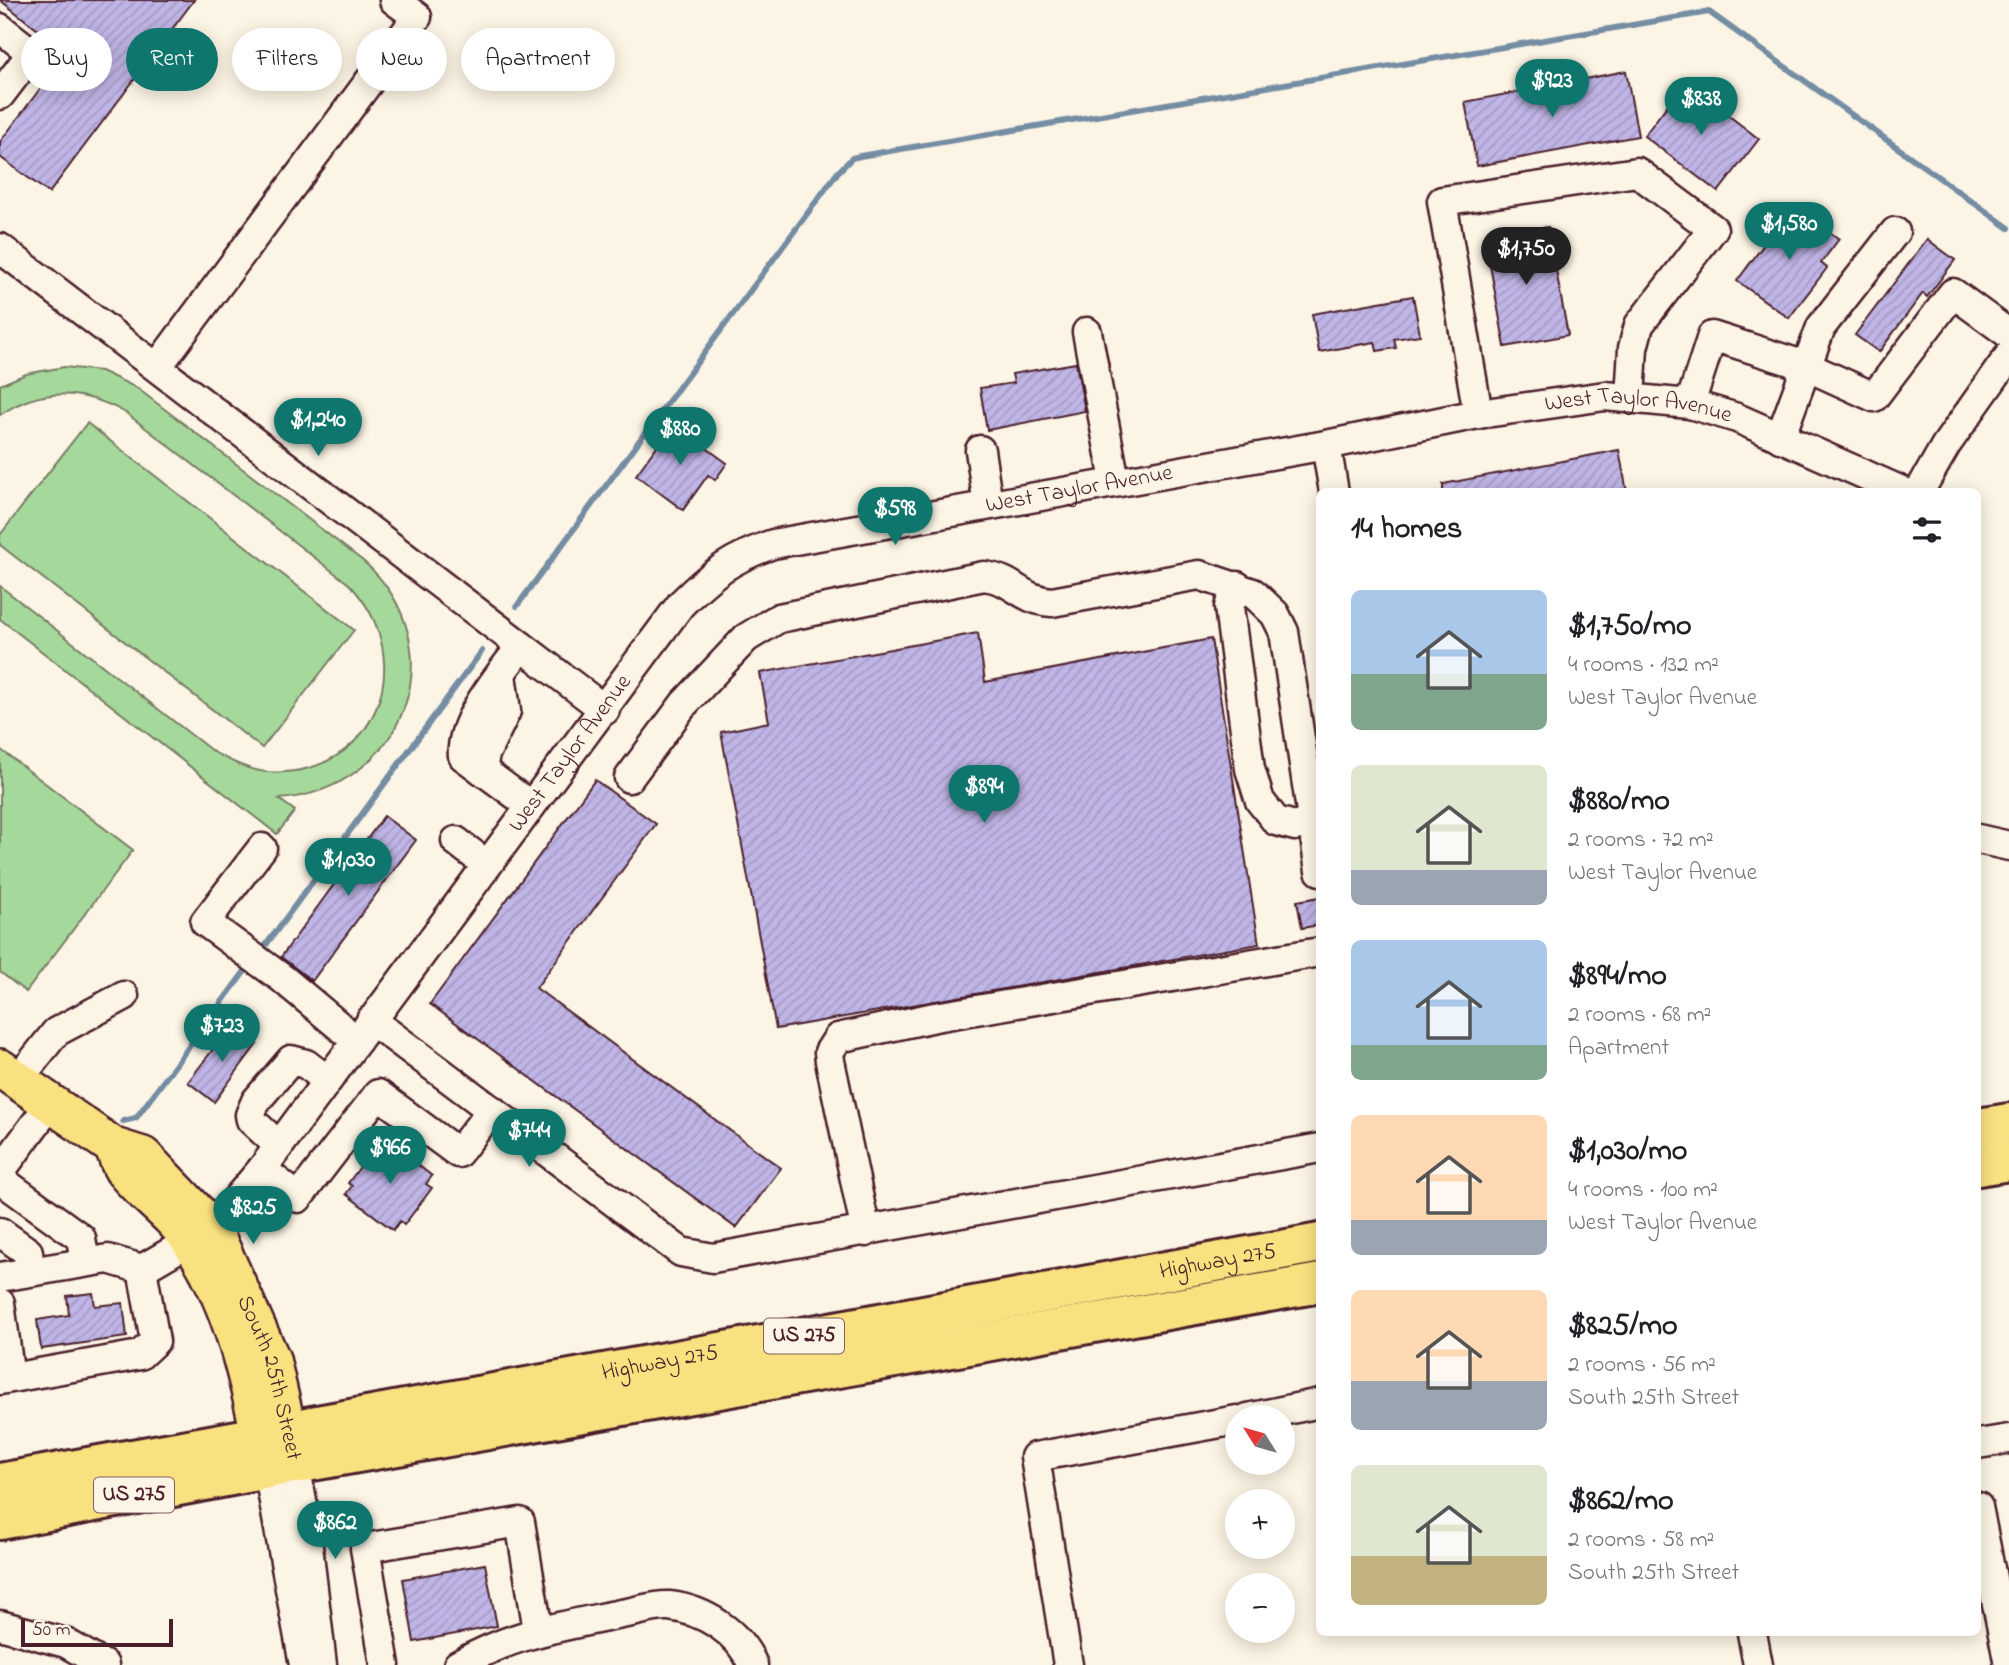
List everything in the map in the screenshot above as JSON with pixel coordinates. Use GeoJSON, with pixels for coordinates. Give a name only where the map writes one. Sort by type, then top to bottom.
{"type":"FeatureCollection","features":[{"type":"Feature","properties":{"kind":"highway"},"geometry":{"type":"LineString","coordinates":[[1981,1128],[2009,1123]]}},
{"type":"Feature","properties":{"kind":"highway"},"geometry":{"type":"LineString","coordinates":[[1981,1166],[2009,1161]]}},
{"type":"Feature","properties":{"kind":"highway","name":"Highway 275"},"geometry":{"type":"LineString","coordinates":[[0,1520],[278,1450],[1316,1244]]}},
{"type":"Feature","properties":{"kind":"highway","name":"Highway 275"},"geometry":{"type":"LineString","coordinates":[[0,1483],[278,1450],[1316,1284]]}},
{"type":"Feature","properties":{"kind":"main road","name":"South 25th Street"},"geometry":{"type":"LineString","coordinates":[[9,1074],[114,1147],[123,1171],[161,1205],[201,1234],[211,1275],[278,1450]]}},
{"type":"Feature","properties":{"kind":"street"},"geometry":{"type":"LineString","coordinates":[[158,366],[417,17],[394,0]]}},
{"type":"Feature","properties":{"kind":"street"},"geometry":{"type":"LineString","coordinates":[[0,28],[32,53],[0,95]]}},
{"type":"Feature","properties":{"kind":"street"},"geometry":{"type":"LineString","coordinates":[[1478,414],[1442,201],[1637,172],[1713,229],[1639,325],[1633,348],[1630,398]]}},
{"type":"Feature","properties":{"kind":"street"},"geometry":{"type":"LineString","coordinates":[[1780,438],[1821,327],[1895,232]]}},
{"type":"Feature","properties":{"kind":"street"},"geometry":{"type":"LineString","coordinates":[[0,248],[158,366],[605,710]]}},
{"type":"Feature","properties":{"kind":"street"},"geometry":{"type":"LineString","coordinates":[[1690,404],[1712,336],[1806,366],[1874,397],[1953,293],[2009,334]]}},
{"type":"Feature","properties":{"kind":"street"},"geometry":{"type":"LineString","coordinates":[[1087,332],[1115,481]]}},
{"type":"Feature","properties":{"kind":"street"},"geometry":{"type":"LineString","coordinates":[[1921,488],[1946,445],[2009,356]]}},
{"type":"Feature","properties":{"kind":"street","name":"West Taylor Avenue"},"geometry":{"type":"LineString","coordinates":[[142,1269],[201,1234],[262,1169],[681,604],[710,575],[740,556],[773,544],[1326,445],[1478,414],[1605,396],[1690,404],[1737,418],[1895,488]]}},
{"type":"Feature","properties":{"kind":"street"},"geometry":{"type":"LineString","coordinates":[[1326,445],[1333,488]]}},
{"type":"Feature","properties":{"kind":"street"},"geometry":{"type":"LineString","coordinates":[[980,450],[988,505]]}},
{"type":"Feature","properties":{"kind":"street"},"geometry":{"type":"LineString","coordinates":[[629,778],[684,704],[746,638],[779,618],[984,576],[1004,579],[1034,600],[1052,602],[1199,575],[1253,593],[1275,614],[1284,632],[1316,846]]}},
{"type":"Feature","properties":{"kind":"street"},"geometry":{"type":"LineString","coordinates":[[1237,586],[1229,607],[1231,632],[1256,792],[1276,821],[1295,826],[1312,822]]}},
{"type":"Feature","properties":{"kind":"street"},"geometry":{"type":"LineString","coordinates":[[521,646],[483,699],[462,745],[463,755],[531,806]]}},
{"type":"Feature","properties":{"kind":"street"},"geometry":{"type":"LineString","coordinates":[[1981,840],[2009,846]]}},
{"type":"Feature","properties":{"kind":"street"},"geometry":{"type":"LineString","coordinates":[[456,841],[487,865]]}},
{"type":"Feature","properties":{"kind":"street"},"geometry":{"type":"LineString","coordinates":[[262,848],[205,922],[284,979],[492,1110],[681,1252],[713,1258],[1316,1149]]}},
{"type":"Feature","properties":{"kind":"street"},"geometry":{"type":"LineString","coordinates":[[866,1232],[830,1061],[829,1052],[838,1038],[845,1034],[936,1017],[1316,953]]}},
{"type":"Feature","properties":{"kind":"street"},"geometry":{"type":"LineString","coordinates":[[9,1074],[56,1032],[124,996]]}},
{"type":"Feature","properties":{"kind":"street"},"geometry":{"type":"LineString","coordinates":[[279,1146],[251,1120],[250,1115],[256,1101],[291,1060],[306,1064],[327,1080]]}},
{"type":"Feature","properties":{"kind":"street"},"geometry":{"type":"LineString","coordinates":[[262,1169],[298,1198],[378,1094],[458,1153],[492,1110]]}},
{"type":"Feature","properties":{"kind":"street"},"geometry":{"type":"LineString","coordinates":[[0,1172],[50,1104]]}},
{"type":"Feature","properties":{"kind":"street"},"geometry":{"type":"LineString","coordinates":[[0,1179],[81,1238],[85,1262]]}},
{"type":"Feature","properties":{"kind":"street"},"geometry":{"type":"LineString","coordinates":[[0,1232],[28,1252],[30,1271]]}},
{"type":"Feature","properties":{"kind":"street"},"geometry":{"type":"LineString","coordinates":[[0,1277],[108,1259],[142,1269],[155,1341],[139,1355],[5,1379],[0,1303]]}},
{"type":"Feature","properties":{"kind":"street"},"geometry":{"type":"LineString","coordinates":[[1295,1408],[1316,1404]]}},
{"type":"Feature","properties":{"kind":"street"},"geometry":{"type":"LineString","coordinates":[[1068,1665],[1035,1457],[1225,1422]]}},
{"type":"Feature","properties":{"kind":"street"},"geometry":{"type":"LineString","coordinates":[[1981,1443],[2009,1438]]}},
{"type":"Feature","properties":{"kind":"street","name":"South 25th Street"},"geometry":{"type":"LineString","coordinates":[[278,1450],[304,1665]]}},
{"type":"Feature","properties":{"kind":"street","name":"South 25th Street"},"geometry":{"type":"LineString","coordinates":[[278,1450],[304,1512],[322,1665]]}},
{"type":"Feature","properties":{"kind":"street"},"geometry":{"type":"LineString","coordinates":[[385,1665],[365,1548],[520,1522],[538,1630]]}},
{"type":"Feature","properties":{"kind":"street"},"geometry":{"type":"LineString","coordinates":[[1981,1522],[2009,1665]]}},
{"type":"Feature","properties":{"kind":"street"},"geometry":{"type":"LineString","coordinates":[[458,1665],[523,1634],[666,1606],[697,1611],[724,1628],[743,1647],[753,1665]]}},
{"type":"Feature","properties":{"kind":"street"},"geometry":{"type":"LineString","coordinates":[[0,1625],[66,1643],[104,1665]]}},
{"type":"Feature","properties":{"kind":"street"},"geometry":{"type":"LineString","coordinates":[[1753,1636],[1758,1665]]}},
{"type":"Feature","properties":{"kind":"green space"},"geometry":{"type":"Polygon","coordinates":[[[64,367],[101,371],[137,388],[363,561],[392,595],[408,633],[412,671],[404,708],[386,742],[358,770],[322,790],[279,799],[295,811],[277,834],[0,619],[0,586],[212,751],[245,767],[266,772],[304,769],[335,757],[359,736],[376,710],[384,679],[382,647],[371,614],[349,584],[126,413],[95,400],[63,394],[31,399],[0,415],[0,385],[26,374],[64,367]]]}},
{"type":"Feature","properties":{"kind":"green space"},"geometry":{"type":"Polygon","coordinates":[[[87,423],[354,630],[262,748],[0,545],[0,535],[87,423]]]}},
{"type":"Feature","properties":{"kind":"green space"},"geometry":{"type":"Polygon","coordinates":[[[0,749],[133,850],[26,992],[0,972],[0,749]]]}},
{"type":"Feature","properties":{"kind":"building"},"geometry":{"type":"Polygon","coordinates":[[[0,0],[194,0],[173,28],[126,28],[126,91],[49,193],[0,157],[0,142],[38,91],[112,91],[112,28],[35,28],[0,0]]]}},
{"type":"Feature","properties":{"kind":"building"},"geometry":{"type":"Polygon","coordinates":[[[1626,71],[1638,136],[1477,166],[1465,102],[1626,71]]]}},
{"type":"Feature","properties":{"kind":"building"},"geometry":{"type":"Polygon","coordinates":[[[1685,82],[1759,139],[1718,192],[1644,136],[1685,82]]]}},
{"type":"Feature","properties":{"kind":"building"},"geometry":{"type":"Polygon","coordinates":[[[1793,205],[1839,239],[1821,263],[1827,268],[1789,318],[1737,281],[1793,205]]]}},
{"type":"Feature","properties":{"kind":"building"},"geometry":{"type":"Polygon","coordinates":[[[1548,227],[1568,335],[1505,347],[1485,238],[1548,227]]]}},
{"type":"Feature","properties":{"kind":"building"},"geometry":{"type":"Polygon","coordinates":[[[1927,239],[1955,260],[1927,297],[1923,293],[1879,352],[1855,335],[1927,239]]]}},
{"type":"Feature","properties":{"kind":"building"},"geometry":{"type":"Polygon","coordinates":[[[1413,296],[1420,335],[1394,339],[1396,348],[1377,351],[1375,342],[1319,352],[1312,314],[1413,296]]]}},
{"type":"Feature","properties":{"kind":"building"},"geometry":{"type":"Polygon","coordinates":[[[1076,363],[1085,411],[987,430],[980,388],[1014,383],[1012,374],[1076,363]]]}},
{"type":"Feature","properties":{"kind":"building"},"geometry":{"type":"Polygon","coordinates":[[[673,424],[727,463],[715,480],[708,475],[683,510],[636,475],[673,424]]]}},
{"type":"Feature","properties":{"kind":"building"},"geometry":{"type":"Polygon","coordinates":[[[1619,450],[1626,488],[1443,488],[1443,484],[1619,450]]]}},
{"type":"Feature","properties":{"kind":"building"},"geometry":{"type":"Polygon","coordinates":[[[978,633],[985,682],[1211,639],[1259,944],[776,1029],[721,732],[769,722],[760,673],[978,633]]]}},
{"type":"Feature","properties":{"kind":"building"},"geometry":{"type":"Polygon","coordinates":[[[595,780],[656,824],[536,988],[781,1168],[736,1228],[430,1004],[595,780]]]}},
{"type":"Feature","properties":{"kind":"building"},"geometry":{"type":"Polygon","coordinates":[[[384,816],[416,840],[312,981],[281,957],[384,816]]]}},
{"type":"Feature","properties":{"kind":"building"},"geometry":{"type":"Polygon","coordinates":[[[1316,898],[1316,926],[1302,928],[1297,901],[1316,898]]]}},
{"type":"Feature","properties":{"kind":"building"},"geometry":{"type":"Polygon","coordinates":[[[231,1026],[257,1044],[214,1102],[188,1082],[231,1026]]]}},
{"type":"Feature","properties":{"kind":"building"},"geometry":{"type":"Polygon","coordinates":[[[387,1141],[432,1176],[426,1184],[432,1188],[404,1225],[400,1221],[393,1230],[346,1194],[352,1186],[348,1183],[375,1147],[380,1150],[387,1141]]]}},
{"type":"Feature","properties":{"kind":"building"},"geometry":{"type":"Polygon","coordinates":[[[93,1293],[95,1306],[123,1303],[127,1337],[41,1349],[37,1320],[69,1315],[67,1296],[93,1293]]]}},
{"type":"Feature","properties":{"kind":"building"},"geometry":{"type":"Polygon","coordinates":[[[485,1564],[497,1626],[414,1642],[403,1579],[485,1564]]]}},
{"type":"Feature","properties":{"kind":"waterway"},"geometry":{"type":"LineString","coordinates":[[517,606],[838,172],[852,158],[1709,12],[2009,228]]}},
{"type":"Feature","properties":{"kind":"waterway"},"geometry":{"type":"LineString","coordinates":[[266,945],[482,651]]}},
{"type":"Feature","properties":{"kind":"waterway"},"geometry":{"type":"LineString","coordinates":[[123,1121],[136,1118],[248,967]]}}]}
